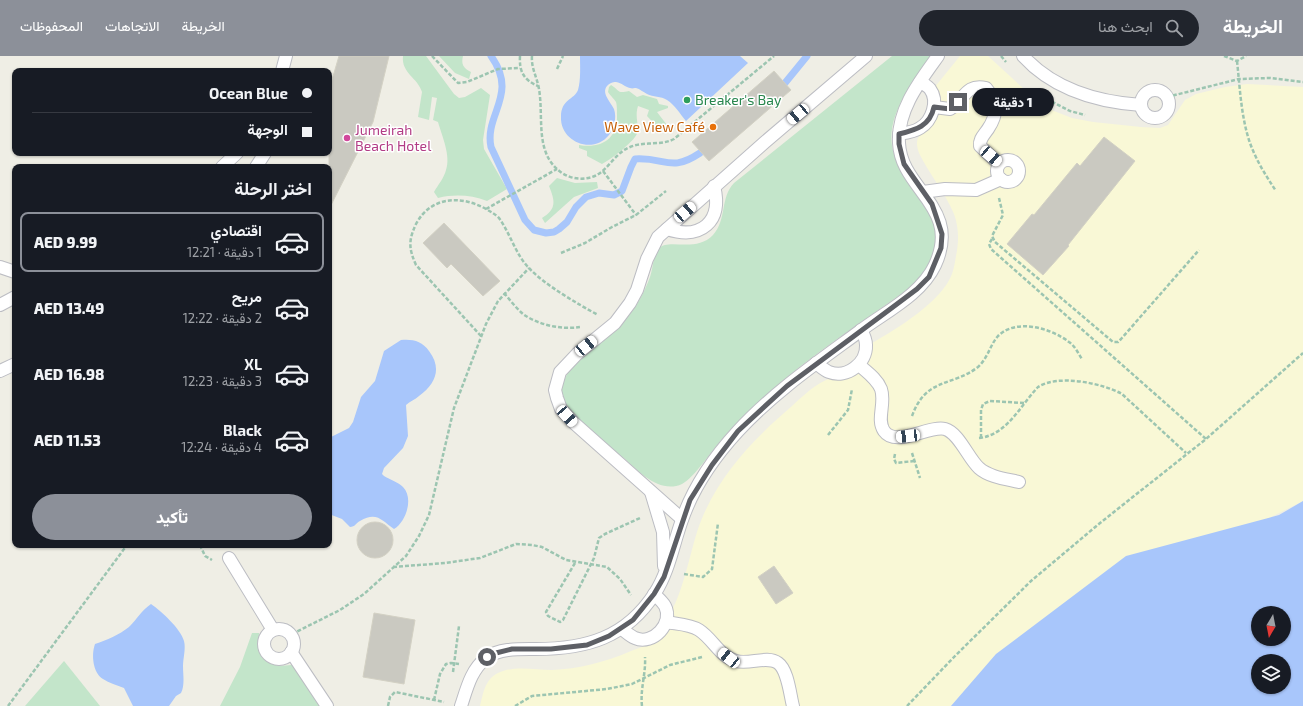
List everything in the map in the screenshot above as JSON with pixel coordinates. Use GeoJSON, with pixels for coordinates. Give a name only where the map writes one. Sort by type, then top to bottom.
{"type":"FeatureCollection","features":[{"type":"Feature","properties":{"kind":"lane"},"geometry":{"type":"LineString","coordinates":[[283,68],[286,56]]}},
{"type":"Feature","properties":{"kind":"lane"},"geometry":{"type":"LineString","coordinates":[[682,519],[561,409],[555,390],[560,372],[566,364],[615,323],[630,303],[637,290],[652,247],[658,237],[714,186],[866,56]]}},
{"type":"Feature","properties":{"kind":"lane"},"geometry":{"type":"LineString","coordinates":[[461,706],[473,672],[487,657],[512,649],[551,649],[576,647],[598,641],[622,628],[641,611],[654,594],[664,577],[682,519],[690,500],[712,465],[738,431],[770,400],[816,363],[917,289],[929,277],[941,248],[942,234],[932,204],[904,164],[899,144],[899,134],[907,106],[920,82],[938,56]]}},
{"type":"Feature","properties":{"kind":"lane"},"geometry":{"type":"LineString","coordinates":[[1023,56],[1031,65],[1046,77],[1061,86],[1101,99],[1141,105]]}},
{"type":"Feature","properties":{"kind":"lane"},"geometry":{"type":"LineString","coordinates":[[899,134],[920,128],[932,114],[934,107],[933,95],[930,89],[920,82]]}},
{"type":"Feature","properties":{"kind":"lane"},"geometry":{"type":"LineString","coordinates":[[934,107],[950,109],[970,90],[976,87],[986,88],[996,102],[996,109],[989,127],[981,138],[980,146],[999,164]]}},
{"type":"Feature","properties":{"kind":"lane"},"geometry":{"type":"LineString","coordinates":[[1154,90],[1162,92],[1167,97],[1169,104],[1167,111],[1162,116],[1155,119],[1148,117],[1143,112],[1141,105],[1142,98],[1147,92],[1154,90]]}},
{"type":"Feature","properties":{"kind":"lane"},"geometry":{"type":"LineString","coordinates":[[225,164],[234,156]]}},
{"type":"Feature","properties":{"kind":"lane"},"geometry":{"type":"LineString","coordinates":[[923,192],[945,189],[976,190],[1004,180],[1012,181],[1019,172],[1015,162],[1010,160],[999,164]]}},
{"type":"Feature","properties":{"kind":"lane"},"geometry":{"type":"LineString","coordinates":[[999,164],[997,169],[998,174],[1004,180]]}},
{"type":"Feature","properties":{"kind":"lane"},"geometry":{"type":"LineString","coordinates":[[666,229],[680,234],[694,232],[706,225],[715,214],[718,200],[714,186]]}},
{"type":"Feature","properties":{"kind":"lane"},"geometry":{"type":"LineString","coordinates":[[0,267],[12,271]]}},
{"type":"Feature","properties":{"kind":"lane"},"geometry":{"type":"LineString","coordinates":[[0,305],[12,299]]}},
{"type":"Feature","properties":{"kind":"lane"},"geometry":{"type":"LineString","coordinates":[[816,363],[829,372],[842,373],[847,372],[859,365],[864,357],[866,348],[866,338],[861,330]]}},
{"type":"Feature","properties":{"kind":"lane"},"geometry":{"type":"LineString","coordinates":[[0,371],[12,365]]}},
{"type":"Feature","properties":{"kind":"lane"},"geometry":{"type":"LineString","coordinates":[[859,365],[873,377],[881,388],[883,400],[881,417],[884,431],[893,437],[908,436],[941,428],[948,430],[958,440],[979,468],[994,476],[1019,482]]}},
{"type":"Feature","properties":{"kind":"lane"},"geometry":{"type":"LineString","coordinates":[[651,492],[663,532],[664,577]]}},
{"type":"Feature","properties":{"kind":"lane"},"geometry":{"type":"LineString","coordinates":[[230,558],[273,630]]}},
{"type":"Feature","properties":{"kind":"lane"},"geometry":{"type":"LineString","coordinates":[[622,628],[635,638],[641,640],[652,638],[661,632],[666,622],[666,606],[654,594]]}},
{"type":"Feature","properties":{"kind":"lane"},"geometry":{"type":"LineString","coordinates":[[666,622],[698,629],[729,658],[736,661],[745,662],[772,660],[779,664],[784,670],[793,706]]}},
{"type":"Feature","properties":{"kind":"lane"},"geometry":{"type":"LineString","coordinates":[[273,630],[283,630],[291,635],[294,641],[291,652],[286,658],[274,658],[268,653],[265,646],[265,640],[273,630]]}},
{"type":"Feature","properties":{"kind":"lane"},"geometry":{"type":"LineString","coordinates":[[291,652],[327,706]]}},
{"type":"Feature","properties":{"kind":"path"},"geometry":{"type":"LineString","coordinates":[[432,56],[458,83],[463,84],[498,69],[520,68]]}},
{"type":"Feature","properties":{"kind":"path"},"geometry":{"type":"LineString","coordinates":[[520,56],[520,68],[522,75],[539,87]]}},
{"type":"Feature","properties":{"kind":"path"},"geometry":{"type":"LineString","coordinates":[[532,56],[532,66],[539,87],[543,147],[546,155],[557,170],[572,178],[579,179],[591,177],[603,171],[620,153],[628,148],[642,144],[665,143],[674,139],[774,56]]}},
{"type":"Feature","properties":{"kind":"path"},"geometry":{"type":"LineString","coordinates":[[557,69],[564,56]]}},
{"type":"Feature","properties":{"kind":"path"},"geometry":{"type":"LineString","coordinates":[[1224,56],[1237,61]]}},
{"type":"Feature","properties":{"kind":"path"},"geometry":{"type":"LineString","coordinates":[[1237,61],[1246,56]]}},
{"type":"Feature","properties":{"kind":"path"},"geometry":{"type":"LineString","coordinates":[[1237,61],[1246,128],[1250,143],[1264,172],[1276,191]]}},
{"type":"Feature","properties":{"kind":"path"},"geometry":{"type":"LineString","coordinates":[[1167,97],[1239,79],[1270,78],[1303,82]]}},
{"type":"Feature","properties":{"kind":"path"},"geometry":{"type":"LineString","coordinates":[[486,209],[557,170]]}},
{"type":"Feature","properties":{"kind":"path"},"geometry":{"type":"LineString","coordinates":[[603,171],[636,215]]}},
{"type":"Feature","properties":{"kind":"path"},"geometry":{"type":"LineString","coordinates":[[1004,180],[999,200],[1003,215],[989,244],[991,249],[1206,439]]}},
{"type":"Feature","properties":{"kind":"path"},"geometry":{"type":"LineString","coordinates":[[561,253],[585,243],[636,215],[666,191]]}},
{"type":"Feature","properties":{"kind":"path"},"geometry":{"type":"LineString","coordinates":[[481,336],[416,265],[410,250],[412,232],[421,216],[428,208],[443,201],[454,200],[477,204],[494,213],[499,218],[516,250],[529,268],[570,299],[615,323]]}},
{"type":"Feature","properties":{"kind":"path"},"geometry":{"type":"LineString","coordinates":[[992,239],[1113,342],[1118,342],[1121,339],[1199,250]]}},
{"type":"Feature","properties":{"kind":"path"},"geometry":{"type":"LineString","coordinates":[[291,635],[346,606],[364,594],[406,556],[419,536],[429,515],[454,408],[491,311],[504,293],[529,268]]}},
{"type":"Feature","properties":{"kind":"path"},"geometry":{"type":"LineString","coordinates":[[504,293],[523,314],[533,319],[558,327],[584,327]]}},
{"type":"Feature","properties":{"kind":"path"},"geometry":{"type":"LineString","coordinates":[[920,478],[908,436],[914,411],[928,391],[978,366],[986,358],[997,337],[1005,330],[1016,327],[1030,326],[1043,329],[1069,342],[1082,359]]}},
{"type":"Feature","properties":{"kind":"path"},"geometry":{"type":"LineString","coordinates":[[907,706],[1031,581],[1186,453],[1206,439],[1303,353]]}},
{"type":"Feature","properties":{"kind":"path"},"geometry":{"type":"LineString","coordinates":[[828,435],[846,414],[851,403],[852,389],[847,372]]}},
{"type":"Feature","properties":{"kind":"path"},"geometry":{"type":"LineString","coordinates":[[958,440],[994,435],[1003,429],[1038,387],[1045,382],[1063,380],[1110,388],[1122,394],[1186,453]]}},
{"type":"Feature","properties":{"kind":"path"},"geometry":{"type":"LineString","coordinates":[[981,438],[982,404],[990,401],[1024,403]]}},
{"type":"Feature","properties":{"kind":"path"},"geometry":{"type":"LineString","coordinates":[[575,563],[546,612],[548,616],[560,622],[563,620],[591,564],[598,541],[602,536],[657,510]]}},
{"type":"Feature","properties":{"kind":"path"},"geometry":{"type":"LineString","coordinates":[[683,568],[681,574],[703,577],[712,569],[718,523]]}},
{"type":"Feature","properties":{"kind":"path"},"geometry":{"type":"LineString","coordinates":[[393,567],[446,563],[480,558],[516,544],[542,548],[556,556],[575,563],[607,567],[615,573],[641,611]]}},
{"type":"Feature","properties":{"kind":"path"},"geometry":{"type":"LineString","coordinates":[[8,706],[124,548]]}},
{"type":"Feature","properties":{"kind":"path"},"geometry":{"type":"LineString","coordinates":[[452,676],[459,626]]}},
{"type":"Feature","properties":{"kind":"path"},"geometry":{"type":"LineString","coordinates":[[641,640],[645,659],[644,679],[641,691],[642,706]]}},
{"type":"Feature","properties":{"kind":"path"},"geometry":{"type":"LineString","coordinates":[[516,706],[532,696],[608,689],[632,684],[670,665],[722,652]]}},
{"type":"Feature","properties":{"kind":"path"},"geometry":{"type":"LineString","coordinates":[[388,706],[390,696],[395,692],[446,702],[448,696]]}},
{"type":"Feature","properties":{"kind":"shaded area"},"geometry":{"type":"Polygon","coordinates":[[[403,56],[426,56],[454,94],[459,98],[465,97],[481,88],[490,95],[483,140],[484,149],[507,189],[487,201],[475,197],[463,196],[438,198],[434,192],[445,173],[447,152],[438,122],[433,120],[437,98],[432,97],[429,120],[418,117],[422,92],[420,87],[407,71],[403,62],[403,56]]]}},
{"type":"Feature","properties":{"kind":"shaded area"},"geometry":{"type":"Polygon","coordinates":[[[439,56],[463,56],[463,66],[471,72],[469,79],[455,73],[439,56]]]}},
{"type":"Feature","properties":{"kind":"shaded area"},"geometry":{"type":"Polygon","coordinates":[[[892,56],[931,56],[903,98],[894,122],[892,146],[896,159],[926,206],[934,225],[936,245],[931,267],[918,282],[819,352],[764,397],[728,433],[698,470],[687,481],[674,486],[666,486],[650,480],[588,430],[570,412],[562,394],[563,383],[568,373],[585,354],[617,328],[633,310],[648,283],[655,254],[659,248],[663,245],[669,244],[699,243],[713,235],[720,223],[727,195],[734,183],[892,56]]]}},
{"type":"Feature","properties":{"kind":"shaded area"},"geometry":{"type":"Polygon","coordinates":[[[611,85],[620,92],[629,91],[637,97],[643,95],[657,99],[659,104],[668,106],[668,108],[657,112],[670,129],[667,132],[662,132],[647,116],[649,110],[638,106],[638,131],[636,135],[623,149],[602,164],[587,156],[587,151],[579,148],[579,145],[587,146],[601,144],[611,136],[615,130],[617,123],[617,106],[616,102],[608,92],[611,85]]]}},
{"type":"Feature","properties":{"kind":"shaded area"},"geometry":{"type":"Polygon","coordinates":[[[557,178],[575,183],[597,182],[598,188],[574,197],[545,223],[542,218],[547,215],[553,204],[553,196],[549,186],[557,178]]]}},
{"type":"Feature","properties":{"kind":"shaded area"},"geometry":{"type":"Polygon","coordinates":[[[252,633],[259,633],[262,650],[268,661],[279,665],[296,664],[322,706],[220,706],[240,667],[252,633]]]}},
{"type":"Feature","properties":{"kind":"shaded area"},"geometry":{"type":"Polygon","coordinates":[[[64,661],[100,706],[25,706],[64,661]]]}},
{"type":"Feature","properties":{"kind":"sand"},"geometry":{"type":"Polygon","coordinates":[[[960,56],[988,56],[1038,102],[1054,111],[1072,118],[1093,122],[1141,127],[1160,128],[1168,125],[1185,100],[1196,94],[1225,87],[1247,84],[1303,87],[1303,501],[996,654],[951,706],[480,706],[487,683],[498,673],[511,669],[525,668],[552,670],[582,666],[612,658],[645,645],[653,637],[670,614],[680,592],[697,532],[713,495],[748,448],[777,419],[815,386],[831,378],[869,354],[872,343],[918,313],[939,294],[947,284],[953,272],[957,250],[957,224],[954,214],[942,191],[919,153],[917,142],[934,88],[960,56]]]}},
{"type":"Feature","properties":{"kind":"water","name":"Breaker's Bay"},"geometry":{"type":"Polygon","coordinates":[[[580,56],[740,56],[748,63],[686,121],[672,104],[665,99],[649,95],[637,88],[628,87],[614,82],[611,83],[605,89],[605,92],[615,112],[615,119],[612,129],[609,135],[602,141],[587,145],[572,139],[566,133],[562,126],[561,117],[565,103],[578,90],[580,77],[580,56]]]}},
{"type":"Feature","properties":{"kind":"water"},"geometry":{"type":"Polygon","coordinates":[[[401,340],[413,340],[423,345],[429,351],[433,357],[436,370],[430,386],[406,405],[408,436],[403,448],[384,468],[382,474],[397,482],[406,492],[408,503],[405,516],[394,529],[379,518],[375,517],[366,518],[350,527],[342,519],[332,515],[332,436],[349,428],[353,422],[361,397],[375,381],[384,351],[401,340]]]}},
{"type":"Feature","properties":{"kind":"water"},"geometry":{"type":"Polygon","coordinates":[[[1303,501],[1303,706],[951,706],[996,654],[1126,556],[1279,515],[1303,501]]]}},
{"type":"Feature","properties":{"kind":"water"},"geometry":{"type":"Polygon","coordinates":[[[151,604],[175,626],[184,641],[183,687],[181,693],[176,696],[169,706],[133,706],[124,688],[110,683],[97,673],[93,653],[95,644],[113,637],[129,627],[151,604]]]}},
{"type":"Feature","properties":{"kind":"building","name":"Jumeirah Beach Hotel"},"geometry":{"type":"Polygon","coordinates":[[[339,56],[389,56],[373,122],[332,203],[332,164],[329,164],[329,156],[332,156],[332,80],[339,56]]]}},
{"type":"Feature","properties":{"kind":"building"},"geometry":{"type":"Polygon","coordinates":[[[774,71],[791,90],[709,161],[692,142],[774,71]]]}},
{"type":"Feature","properties":{"kind":"building"},"geometry":{"type":"Polygon","coordinates":[[[1104,137],[1135,161],[1068,245],[1069,246],[1043,275],[1007,244],[1032,214],[1034,215],[1077,163],[1080,166],[1104,137]]]}},
{"type":"Feature","properties":{"kind":"building"},"geometry":{"type":"Polygon","coordinates":[[[444,223],[500,281],[483,296],[451,264],[447,268],[423,243],[444,223]]]}},
{"type":"Feature","properties":{"kind":"building"},"geometry":{"type":"Polygon","coordinates":[[[379,522],[388,527],[392,533],[392,547],[388,553],[379,558],[371,558],[362,553],[358,547],[357,536],[362,527],[368,523],[379,522]]]}},
{"type":"Feature","properties":{"kind":"building"},"geometry":{"type":"Polygon","coordinates":[[[774,566],[793,593],[776,604],[758,577],[774,566]]]}},
{"type":"Feature","properties":{"kind":"building"},"geometry":{"type":"Polygon","coordinates":[[[374,613],[415,620],[404,684],[363,677],[374,613]]]}},
{"type":"Feature","properties":{"kind":"waterway"},"geometry":{"type":"LineString","coordinates":[[491,56],[499,70],[502,82],[499,104],[490,135],[491,147],[525,220],[534,230],[546,233],[554,232],[567,222],[576,207],[586,197],[599,193],[614,195],[622,191],[635,159],[674,163],[690,159],[700,153]]}},
{"type":"Feature","properties":{"kind":"waterway"},"geometry":{"type":"LineString","coordinates":[[785,83],[807,56]]}},
{"type":"Feature","properties":{"kind":"place","name":"Breaker's Bay"},"geometry":{"type":"Point","coordinates":[687,100]}},
{"type":"Feature","properties":{"kind":"place","name":"Wave View Café"},"geometry":{"type":"Point","coordinates":[713,127]}},
{"type":"Feature","properties":{"kind":"place","name":"Jumeirah Beach Hotel"},"geometry":{"type":"Point","coordinates":[347,138]}},
{"type":"Feature","properties":{"kind":"route"},"geometry":{"type":"LineString","coordinates":[[487,657],[512,649],[551,649],[587,645],[609,636],[633,620],[654,594],[664,577],[682,519],[690,500],[712,465],[738,431],[787,386],[917,289],[929,277],[941,248],[942,234],[932,204],[904,164],[901,156],[899,134],[914,131],[920,128],[926,123],[932,114],[934,107],[950,109],[953,108],[958,102]]}}]}
